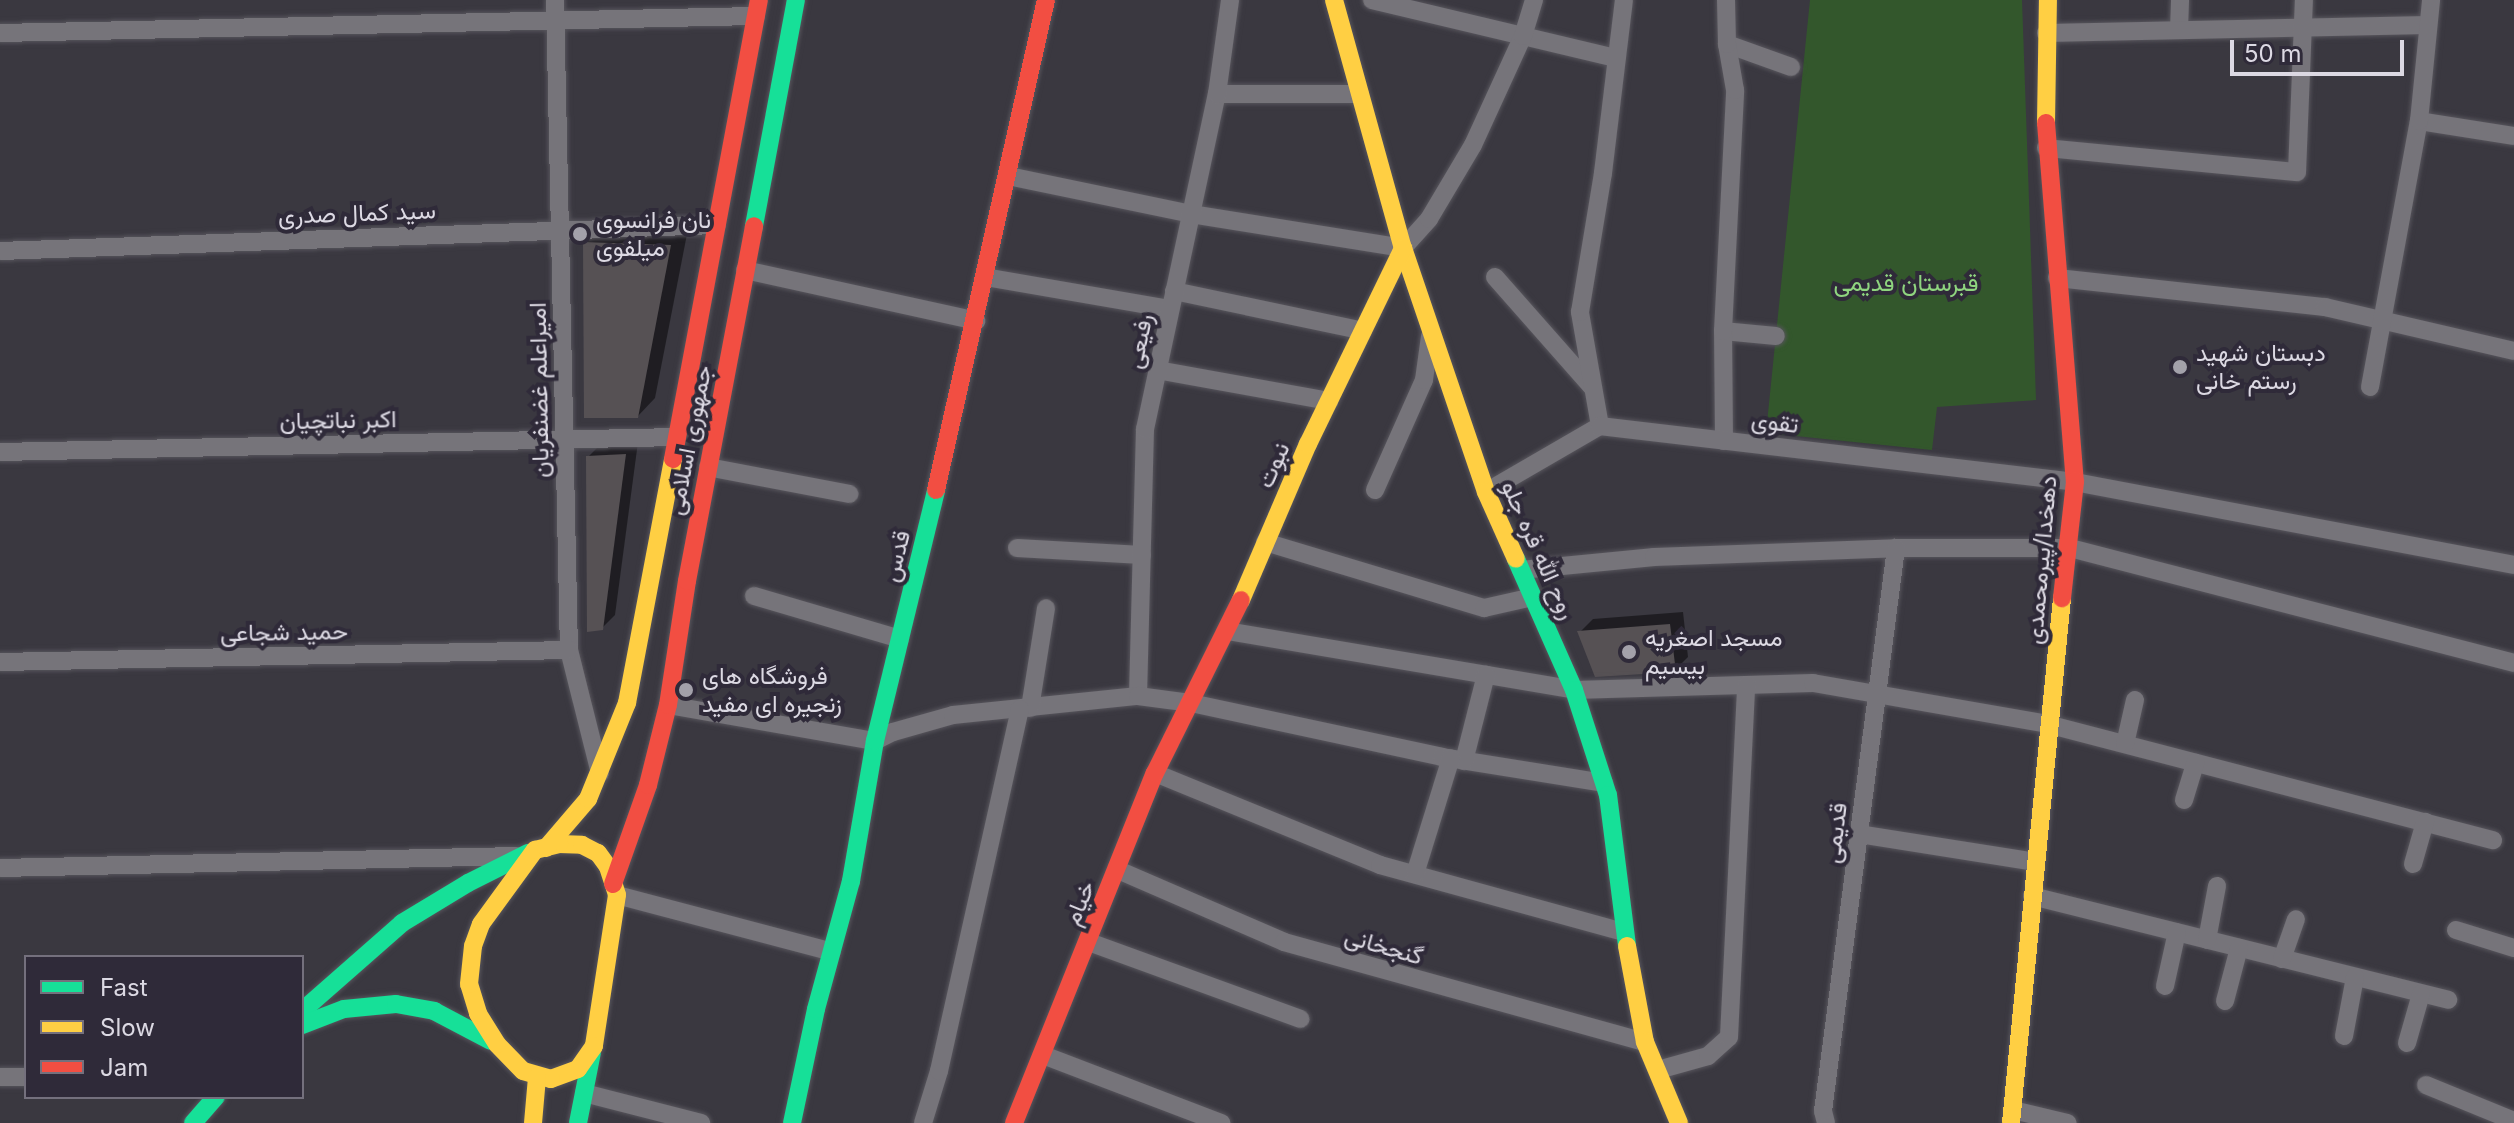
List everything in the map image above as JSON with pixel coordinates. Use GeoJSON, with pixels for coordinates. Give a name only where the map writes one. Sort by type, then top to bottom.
{"type":"FeatureCollection","features":[{"type":"Feature","properties":{"kind":"main road","name":"جمهوری اسلامی"},"geometry":{"type":"LineString","coordinates":[[594,1046],[615,889],[648,785],[668,705],[708,467],[796,0]]}},
{"type":"Feature","properties":{"kind":"main road","name":"قدس"},"geometry":{"type":"LineString","coordinates":[[792,1123],[851,881],[875,741],[976,321],[1046,0]]}},
{"type":"Feature","properties":{"kind":"main road","name":"روح الله قره جلو"},"geometry":{"type":"LineString","coordinates":[[1334,0],[1403,248],[1486,492],[1574,690],[1604,783],[1624,932],[1645,1042],[1658,1070],[1674,1122]]}},
{"type":"Feature","properties":{"kind":"main road","name":"دهخدا/پیرمحمدی"},"geometry":{"type":"LineString","coordinates":[[2012,1116],[2047,724],[2070,548],[2075,482],[2046,148],[2048,0]]}},
{"type":"Feature","properties":{"kind":"main road","name":"جمهوری اسلامی"},"geometry":{"type":"LineString","coordinates":[[497,1044],[478,1013],[469,984],[473,946],[481,924],[535,851],[588,799],[627,703],[757,8]]}},
{"type":"Feature","properties":{"kind":"main road","name":"نبوت"},"geometry":{"type":"LineString","coordinates":[[1191,703],[1227,631],[1329,401],[1403,248]]}},
{"type":"Feature","properties":{"kind":"main road","name":"خیام"},"geometry":{"type":"LineString","coordinates":[[1014,1123],[1155,773],[1191,703]]}},
{"type":"Feature","properties":{"kind":"main road"},"geometry":{"type":"LineString","coordinates":[[304,1009],[402,923],[468,883],[535,851],[582,845],[598,853],[608,867],[615,889]]}},
{"type":"Feature","properties":{"kind":"main road"},"geometry":{"type":"LineString","coordinates":[[304,1024],[344,1009],[396,1004],[434,1011],[497,1044],[523,1071],[537,1077],[565,1076],[588,1059],[594,1046]]}},
{"type":"Feature","properties":{"kind":"main road"},"geometry":{"type":"LineString","coordinates":[[578,1123],[594,1046]]}},
{"type":"Feature","properties":{"kind":"main road"},"geometry":{"type":"LineString","coordinates":[[533,1123],[537,1077]]}},
{"type":"Feature","properties":{"kind":"main road"},"geometry":{"type":"LineString","coordinates":[[193,1123],[214,1099]]}},
{"type":"Feature","properties":{"kind":"street","name":"امیراعلم غضنفریان"},"geometry":{"type":"LineString","coordinates":[[555,0],[569,650],[600,775]]}},
{"type":"Feature","properties":{"kind":"street","name":"رفیعی"},"geometry":{"type":"LineString","coordinates":[[1138,696],[1145,429],[1217,94],[1230,0]]}},
{"type":"Feature","properties":{"kind":"street"},"geometry":{"type":"LineString","coordinates":[[1372,0],[1616,58]]}},
{"type":"Feature","properties":{"kind":"street"},"geometry":{"type":"LineString","coordinates":[[1008,176],[1191,214],[1403,248],[1429,219],[1473,145],[1523,36],[1534,0]]}},
{"type":"Feature","properties":{"kind":"street"},"geometry":{"type":"LineString","coordinates":[[1486,492],[1600,426],[1580,312],[1603,173],[1624,0]]}},
{"type":"Feature","properties":{"kind":"street"},"geometry":{"type":"LineString","coordinates":[[1724,441],[1723,331],[1735,90],[1727,44],[1726,0]]}},
{"type":"Feature","properties":{"kind":"street"},"geometry":{"type":"LineString","coordinates":[[2179,30],[2180,0]]}},
{"type":"Feature","properties":{"kind":"street"},"geometry":{"type":"LineString","coordinates":[[2046,148],[2297,172],[2304,0]]}},
{"type":"Feature","properties":{"kind":"street"},"geometry":{"type":"LineString","coordinates":[[2370,387],[2419,121],[2431,0]]}},
{"type":"Feature","properties":{"kind":"street"},"geometry":{"type":"LineString","coordinates":[[0,33],[555,21],[757,8]]}},
{"type":"Feature","properties":{"kind":"street"},"geometry":{"type":"LineString","coordinates":[[2046,33],[2428,25]]}},
{"type":"Feature","properties":{"kind":"street"},"geometry":{"type":"LineString","coordinates":[[1727,44],[1791,67]]}},
{"type":"Feature","properties":{"kind":"street"},"geometry":{"type":"LineString","coordinates":[[1217,94],[1360,94]]}},
{"type":"Feature","properties":{"kind":"street"},"geometry":{"type":"LineString","coordinates":[[2419,121],[2514,136]]}},
{"type":"Feature","properties":{"kind":"street","name":"سید کمال صدری"},"geometry":{"type":"LineString","coordinates":[[0,251],[560,228],[717,225]]}},
{"type":"Feature","properties":{"kind":"street"},"geometry":{"type":"LineString","coordinates":[[745,270],[976,321]]}},
{"type":"Feature","properties":{"kind":"street"},"geometry":{"type":"LineString","coordinates":[[985,277],[1172,300],[1363,331]]}},
{"type":"Feature","properties":{"kind":"street"},"geometry":{"type":"LineString","coordinates":[[1495,277],[1593,388]]}},
{"type":"Feature","properties":{"kind":"street"},"geometry":{"type":"LineString","coordinates":[[2057,278],[2325,307],[2514,351]]}},
{"type":"Feature","properties":{"kind":"street"},"geometry":{"type":"LineString","coordinates":[[1723,331],[1776,336]]}},
{"type":"Feature","properties":{"kind":"street"},"geometry":{"type":"LineString","coordinates":[[1375,490],[1424,380],[1431,332]]}},
{"type":"Feature","properties":{"kind":"street"},"geometry":{"type":"LineString","coordinates":[[1157,370],[1329,401]]}},
{"type":"Feature","properties":{"kind":"street","name":"تقوی"},"geometry":{"type":"LineString","coordinates":[[1600,426],[2075,482],[2514,565]]}},
{"type":"Feature","properties":{"kind":"street","name":"اکبر نباتچیان"},"geometry":{"type":"LineString","coordinates":[[0,452],[677,437]]}},
{"type":"Feature","properties":{"kind":"street"},"geometry":{"type":"LineString","coordinates":[[708,467],[849,494]]}},
{"type":"Feature","properties":{"kind":"street"},"geometry":{"type":"LineString","coordinates":[[1265,542],[1484,608],[1533,597]]}},
{"type":"Feature","properties":{"kind":"street"},"geometry":{"type":"LineString","coordinates":[[1017,548],[1142,555]]}},
{"type":"Feature","properties":{"kind":"street"},"geometry":{"type":"LineString","coordinates":[[1521,570],[1654,557],[1896,548],[2070,548],[2514,663]]}},
{"type":"Feature","properties":{"kind":"street","name":"قدیمی"},"geometry":{"type":"LineString","coordinates":[[1826,1123],[1823,1111],[1896,548]]}},
{"type":"Feature","properties":{"kind":"street"},"geometry":{"type":"LineString","coordinates":[[754,596],[900,639]]}},
{"type":"Feature","properties":{"kind":"street"},"geometry":{"type":"LineString","coordinates":[[923,1123],[939,1071],[1046,608]]}},
{"type":"Feature","properties":{"kind":"street"},"geometry":{"type":"LineString","coordinates":[[1227,631],[1574,690],[1813,683],[2047,724],[2493,840]]}},
{"type":"Feature","properties":{"kind":"street","name":"حمید شجاعی"},"geometry":{"type":"LineString","coordinates":[[0,662],[569,650]]}},
{"type":"Feature","properties":{"kind":"street"},"geometry":{"type":"LineString","coordinates":[[1415,874],[1486,675]]}},
{"type":"Feature","properties":{"kind":"street"},"geometry":{"type":"LineString","coordinates":[[1658,1070],[1708,1056],[1729,1037],[1746,685]]}},
{"type":"Feature","properties":{"kind":"street"},"geometry":{"type":"LineString","coordinates":[[668,705],[875,741],[893,732],[953,715],[1138,696],[1191,703],[1457,760],[1604,783]]}},
{"type":"Feature","properties":{"kind":"street"},"geometry":{"type":"LineString","coordinates":[[2125,744],[2135,700]]}},
{"type":"Feature","properties":{"kind":"street"},"geometry":{"type":"LineString","coordinates":[[2184,800],[2195,763]]}},
{"type":"Feature","properties":{"kind":"street"},"geometry":{"type":"LineString","coordinates":[[1155,773],[1380,865],[1624,932]]}},
{"type":"Feature","properties":{"kind":"street"},"geometry":{"type":"LineString","coordinates":[[2413,864],[2425,822]]}},
{"type":"Feature","properties":{"kind":"street"},"geometry":{"type":"LineString","coordinates":[[1859,834],[2035,862]]}},
{"type":"Feature","properties":{"kind":"street"},"geometry":{"type":"LineString","coordinates":[[0,868],[535,851]]}},
{"type":"Feature","properties":{"kind":"street","name":"گنجخانی"},"geometry":{"type":"LineString","coordinates":[[1118,870],[1284,942],[1645,1042]]}},
{"type":"Feature","properties":{"kind":"street"},"geometry":{"type":"LineString","coordinates":[[2207,940],[2217,886]]}},
{"type":"Feature","properties":{"kind":"street"},"geometry":{"type":"LineString","coordinates":[[615,889],[832,952]]}},
{"type":"Feature","properties":{"kind":"street"},"geometry":{"type":"LineString","coordinates":[[2032,896],[2448,1000]]}},
{"type":"Feature","properties":{"kind":"street"},"geometry":{"type":"LineString","coordinates":[[2282,959],[2296,919]]}},
{"type":"Feature","properties":{"kind":"street"},"geometry":{"type":"LineString","coordinates":[[2456,930],[2514,948]]}},
{"type":"Feature","properties":{"kind":"street"},"geometry":{"type":"LineString","coordinates":[[2165,986],[2177,932]]}},
{"type":"Feature","properties":{"kind":"street"},"geometry":{"type":"LineString","coordinates":[[1089,942],[1300,1019]]}},
{"type":"Feature","properties":{"kind":"street"},"geometry":{"type":"LineString","coordinates":[[2225,1001],[2239,948]]}},
{"type":"Feature","properties":{"kind":"street"},"geometry":{"type":"LineString","coordinates":[[2344,1036],[2355,977]]}},
{"type":"Feature","properties":{"kind":"street"},"geometry":{"type":"LineString","coordinates":[[2407,1043],[2421,994]]}},
{"type":"Feature","properties":{"kind":"street"},"geometry":{"type":"LineString","coordinates":[[1043,1055],[1221,1123]]}},
{"type":"Feature","properties":{"kind":"street"},"geometry":{"type":"LineString","coordinates":[[0,1077],[24,1077]]}},
{"type":"Feature","properties":{"kind":"street"},"geometry":{"type":"LineString","coordinates":[[2426,1085],[2514,1121]]}},
{"type":"Feature","properties":{"kind":"street"},"geometry":{"type":"LineString","coordinates":[[584,1093],[701,1123]]}},
{"type":"Feature","properties":{"kind":"street"},"geometry":{"type":"LineString","coordinates":[[2012,1116],[2067,1123]]}},
{"type":"Feature","properties":{"kind":"green space","name":"قبرستان قدیمى"},"geometry":{"type":"Polygon","coordinates":[[[1810,0],[2022,0],[2036,400],[1937,407],[1932,450],[1766,433],[1810,0]]]}},
{"type":"Feature","properties":{"kind":"building"},"geometry":{"type":"Polygon","coordinates":[[[583,242],[671,245],[638,418],[584,418],[583,242]]]}},
{"type":"Feature","properties":{"kind":"building"},"geometry":{"type":"Polygon","coordinates":[[[626,454],[603,630],[587,632],[586,456],[626,454]]]}},
{"type":"Feature","properties":{"kind":"building","name":"مسجد اصغریه بیسیم"},"geometry":{"type":"Polygon","coordinates":[[[1670,624],[1676,672],[1595,677],[1577,631],[1670,624]]]}},
{"type":"Feature","properties":{"kind":"traffic: fast"},"geometry":{"type":"LineString","coordinates":[[754,226],[796,0]]}},
{"type":"Feature","properties":{"kind":"traffic: fast"},"geometry":{"type":"LineString","coordinates":[[792,1123],[816,1009],[851,881],[875,741],[936,490]]}},
{"type":"Feature","properties":{"kind":"traffic: fast"},"geometry":{"type":"LineString","coordinates":[[1516,559],[1574,690],[1608,795],[1627,946]]}},
{"type":"Feature","properties":{"kind":"traffic: fast"},"geometry":{"type":"LineString","coordinates":[[304,1009],[402,923],[468,883],[528,853]]}},
{"type":"Feature","properties":{"kind":"traffic: fast"},"geometry":{"type":"LineString","coordinates":[[304,1024],[344,1009],[396,1004],[434,1011],[491,1041]]}},
{"type":"Feature","properties":{"kind":"traffic: fast"},"geometry":{"type":"LineString","coordinates":[[578,1123],[592,1052]]}},
{"type":"Feature","properties":{"kind":"traffic: fast"},"geometry":{"type":"LineString","coordinates":[[193,1123],[214,1099]]}},
{"type":"Feature","properties":{"kind":"traffic: slow"},"geometry":{"type":"LineString","coordinates":[[1334,0],[1403,248],[1486,492],[1516,559]]}},
{"type":"Feature","properties":{"kind":"traffic: slow"},"geometry":{"type":"LineString","coordinates":[[2046,123],[2048,0]]}},
{"type":"Feature","properties":{"kind":"traffic: slow"},"geometry":{"type":"LineString","coordinates":[[1241,600],[1308,444],[1403,248]]}},
{"type":"Feature","properties":{"kind":"traffic: slow"},"geometry":{"type":"LineString","coordinates":[[546,848],[588,799],[627,703],[673,459]]}},
{"type":"Feature","properties":{"kind":"traffic: slow"},"geometry":{"type":"LineString","coordinates":[[2011,1123],[2062,598]]}},
{"type":"Feature","properties":{"kind":"traffic: slow"},"geometry":{"type":"LineString","coordinates":[[559,844],[582,845],[598,853],[608,867],[617,895],[594,1046],[578,1069],[551,1079],[523,1071],[497,1044],[478,1013],[469,984],[473,946],[481,924],[535,850],[559,844]]}},
{"type":"Feature","properties":{"kind":"traffic: slow"},"geometry":{"type":"LineString","coordinates":[[1627,946],[1645,1042],[1679,1123]]}},
{"type":"Feature","properties":{"kind":"traffic: slow"},"geometry":{"type":"LineString","coordinates":[[533,1123],[537,1077]]}},
{"type":"Feature","properties":{"kind":"traffic: jam"},"geometry":{"type":"LineString","coordinates":[[673,459],[759,0]]}},
{"type":"Feature","properties":{"kind":"traffic: jam"},"geometry":{"type":"LineString","coordinates":[[936,490],[1046,0]]}},
{"type":"Feature","properties":{"kind":"traffic: jam"},"geometry":{"type":"LineString","coordinates":[[2046,123],[2075,482],[2062,598]]}},
{"type":"Feature","properties":{"kind":"traffic: jam"},"geometry":{"type":"LineString","coordinates":[[613,884],[648,785],[668,705],[687,581],[754,226]]}},
{"type":"Feature","properties":{"kind":"traffic: jam"},"geometry":{"type":"LineString","coordinates":[[1014,1123],[1155,773],[1241,600]]}},
{"type":"Feature","properties":{"kind":"place","name":"نان فرانسوی میلفوی"},"geometry":{"type":"Point","coordinates":[580,234]}},
{"type":"Feature","properties":{"kind":"place","name":"دبستان شهید رستم خانی"},"geometry":{"type":"Point","coordinates":[2180,367]}},
{"type":"Feature","properties":{"kind":"place","name":"مسجد اصغریه بیسیم"},"geometry":{"type":"Point","coordinates":[1629,652]}},
{"type":"Feature","properties":{"kind":"place","name":"فروشگاه های زنجیره ای مفید"},"geometry":{"type":"Point","coordinates":[686,690]}}]}
